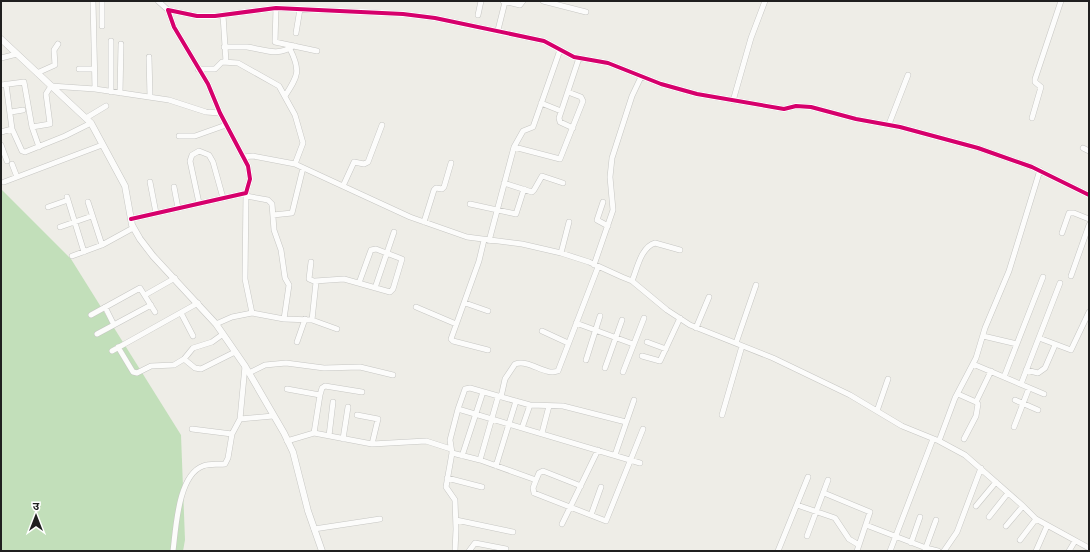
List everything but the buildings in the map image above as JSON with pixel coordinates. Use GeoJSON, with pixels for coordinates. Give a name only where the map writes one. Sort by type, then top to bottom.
{"type":"FeatureCollection","features":[{"type":"Feature","properties":{"kind":"street"},"geometry":{"type":"LineString","coordinates":[[93,1],[95,89]]}},
{"type":"Feature","properties":{"kind":"street"},"geometry":{"type":"LineString","coordinates":[[102,1],[102,26]]}},
{"type":"Feature","properties":{"kind":"street"},"geometry":{"type":"LineString","coordinates":[[158,1],[168,10],[174,27],[208,84],[220,113],[248,166],[250,179],[246,194],[245,279],[252,314]]}},
{"type":"Feature","properties":{"kind":"street"},"geometry":{"type":"LineString","coordinates":[[478,15],[481,1]]}},
{"type":"Feature","properties":{"kind":"street"},"geometry":{"type":"LineString","coordinates":[[498,30],[504,1],[520,4],[523,1]]}},
{"type":"Feature","properties":{"kind":"street"},"geometry":{"type":"LineString","coordinates":[[544,1],[586,12]]}},
{"type":"Feature","properties":{"kind":"street"},"geometry":{"type":"LineString","coordinates":[[732,101],[751,38],[765,1]]}},
{"type":"Feature","properties":{"kind":"street"},"geometry":{"type":"LineString","coordinates":[[1032,118],[1042,87],[1035,82],[1035,79],[1061,1]]}},
{"type":"Feature","properties":{"kind":"street"},"geometry":{"type":"LineString","coordinates":[[168,10],[197,16],[223,15],[276,8],[403,14],[498,30],[544,41],[579,58],[608,63],[641,77],[685,91],[732,101],[784,109],[796,106],[811,107],[856,119],[889,124],[978,148],[1040,170],[1089,196]]}},
{"type":"Feature","properties":{"kind":"street"},"geometry":{"type":"LineString","coordinates":[[276,8],[275,42],[291,48],[317,51]]}},
{"type":"Feature","properties":{"kind":"street"},"geometry":{"type":"LineString","coordinates":[[296,34],[300,9]]}},
{"type":"Feature","properties":{"kind":"street"},"geometry":{"type":"LineString","coordinates":[[223,15],[226,62]]}},
{"type":"Feature","properties":{"kind":"street"},"geometry":{"type":"LineString","coordinates":[[1,39],[91,123],[125,186],[133,228],[153,256],[216,324],[245,366],[293,452],[314,529],[322,551]]}},
{"type":"Feature","properties":{"kind":"street"},"geometry":{"type":"LineString","coordinates":[[111,41],[111,92]]}},
{"type":"Feature","properties":{"kind":"street"},"geometry":{"type":"LineString","coordinates":[[37,73],[42,69],[55,65],[54,50],[58,44]]}},
{"type":"Feature","properties":{"kind":"street"},"geometry":{"type":"LineString","coordinates":[[120,93],[121,44]]}},
{"type":"Feature","properties":{"kind":"street"},"geometry":{"type":"LineString","coordinates":[[224,47],[246,47],[269,52],[291,48]]}},
{"type":"Feature","properties":{"kind":"street"},"geometry":{"type":"LineString","coordinates":[[285,96],[297,74],[296,62],[291,48]]}},
{"type":"Feature","properties":{"kind":"street"},"geometry":{"type":"LineString","coordinates":[[488,350],[452,341],[451,337],[465,303],[497,209],[514,147],[523,131],[533,127],[560,50]]}},
{"type":"Feature","properties":{"kind":"street"},"geometry":{"type":"LineString","coordinates":[[1,58],[17,54]]}},
{"type":"Feature","properties":{"kind":"street"},"geometry":{"type":"LineString","coordinates":[[149,57],[150,97]]}},
{"type":"Feature","properties":{"kind":"street"},"geometry":{"type":"LineString","coordinates":[[573,128],[559,121],[579,58]]}},
{"type":"Feature","properties":{"kind":"street"},"geometry":{"type":"LineString","coordinates":[[198,69],[216,69],[221,63],[226,62],[238,63],[276,83],[296,115],[303,144],[295,164]]}},
{"type":"Feature","properties":{"kind":"street"},"geometry":{"type":"LineString","coordinates":[[79,69],[94,69]]}},
{"type":"Feature","properties":{"kind":"street"},"geometry":{"type":"LineString","coordinates":[[889,124],[908,75]]}},
{"type":"Feature","properties":{"kind":"street"},"geometry":{"type":"LineString","coordinates":[[480,460],[505,379],[513,366],[523,363],[553,373],[558,372],[596,266],[614,205],[610,177],[612,158],[632,96],[641,77]]}},
{"type":"Feature","properties":{"kind":"street"},"geometry":{"type":"LineString","coordinates":[[39,147],[32,127],[24,82],[4,84],[11,112],[12,129],[22,151],[25,152],[39,147],[91,123]]}},
{"type":"Feature","properties":{"kind":"street"},"geometry":{"type":"LineString","coordinates":[[51,86],[95,89],[169,100],[206,112],[220,113]]}},
{"type":"Feature","properties":{"kind":"street"},"geometry":{"type":"LineString","coordinates":[[32,127],[50,124],[46,94],[51,86]]}},
{"type":"Feature","properties":{"kind":"street"},"geometry":{"type":"LineString","coordinates":[[514,147],[560,159],[573,128],[582,98],[568,92]]}},
{"type":"Feature","properties":{"kind":"street"},"geometry":{"type":"LineString","coordinates":[[541,103],[562,111]]}},
{"type":"Feature","properties":{"kind":"street"},"geometry":{"type":"LineString","coordinates":[[86,118],[106,106]]}},
{"type":"Feature","properties":{"kind":"street"},"geometry":{"type":"LineString","coordinates":[[11,112],[23,110]]}},
{"type":"Feature","properties":{"kind":"street"},"geometry":{"type":"LineString","coordinates":[[179,136],[195,136],[226,125]]}},
{"type":"Feature","properties":{"kind":"street"},"geometry":{"type":"LineString","coordinates":[[343,186],[354,162],[364,164],[368,162],[382,125]]}},
{"type":"Feature","properties":{"kind":"street"},"geometry":{"type":"LineString","coordinates":[[1,132],[12,129]]}},
{"type":"Feature","properties":{"kind":"street"},"geometry":{"type":"LineString","coordinates":[[1,144],[17,177]]}},
{"type":"Feature","properties":{"kind":"street"},"geometry":{"type":"LineString","coordinates":[[4,182],[102,145]]}},
{"type":"Feature","properties":{"kind":"street"},"geometry":{"type":"LineString","coordinates":[[1083,148],[1089,151]]}},
{"type":"Feature","properties":{"kind":"street"},"geometry":{"type":"LineString","coordinates":[[199,203],[190,161],[192,155],[199,151],[209,155],[213,162],[223,198]]}},
{"type":"Feature","properties":{"kind":"street"},"geometry":{"type":"LineString","coordinates":[[243,157],[253,156],[295,164],[424,222],[467,237],[486,241],[522,244],[561,253],[632,281],[667,310],[696,328],[736,343],[798,370],[850,395],[902,426],[936,440],[965,455],[1036,519],[1089,548]]}},
{"type":"Feature","properties":{"kind":"street"},"geometry":{"type":"LineString","coordinates":[[424,222],[434,190],[436,188],[442,189],[444,187],[451,163]]}},
{"type":"Feature","properties":{"kind":"street"},"geometry":{"type":"LineString","coordinates":[[273,215],[289,214],[294,210],[303,168]]}},
{"type":"Feature","properties":{"kind":"street"},"geometry":{"type":"LineString","coordinates":[[890,551],[936,440],[973,364],[1022,233],[1040,170]]}},
{"type":"Feature","properties":{"kind":"street"},"geometry":{"type":"LineString","coordinates":[[504,184],[533,191],[542,176],[564,183]]}},
{"type":"Feature","properties":{"kind":"street"},"geometry":{"type":"LineString","coordinates":[[150,182],[156,213]]}},
{"type":"Feature","properties":{"kind":"street"},"geometry":{"type":"LineString","coordinates":[[174,187],[178,208]]}},
{"type":"Feature","properties":{"kind":"street"},"geometry":{"type":"LineString","coordinates":[[470,204],[516,214],[524,189]]}},
{"type":"Feature","properties":{"kind":"street"},"geometry":{"type":"LineString","coordinates":[[131,220],[199,203],[246,194],[271,201],[274,230],[281,250],[284,271],[289,286],[284,319]]}},
{"type":"Feature","properties":{"kind":"street"},"geometry":{"type":"LineString","coordinates":[[48,207],[67,199],[84,252]]}},
{"type":"Feature","properties":{"kind":"street"},"geometry":{"type":"LineString","coordinates":[[88,202],[102,245]]}},
{"type":"Feature","properties":{"kind":"street"},"geometry":{"type":"LineString","coordinates":[[603,202],[597,220],[608,226]]}},
{"type":"Feature","properties":{"kind":"street"},"geometry":{"type":"LineString","coordinates":[[1062,233],[1069,213],[1074,213],[1089,219]]}},
{"type":"Feature","properties":{"kind":"street"},"geometry":{"type":"LineString","coordinates":[[60,227],[92,216]]}},
{"type":"Feature","properties":{"kind":"street"},"geometry":{"type":"LineString","coordinates":[[561,253],[569,222]]}},
{"type":"Feature","properties":{"kind":"street"},"geometry":{"type":"LineString","coordinates":[[1071,276],[1089,226]]}},
{"type":"Feature","properties":{"kind":"street"},"geometry":{"type":"LineString","coordinates":[[72,256],[102,245],[133,228]]}},
{"type":"Feature","properties":{"kind":"street"},"geometry":{"type":"LineString","coordinates":[[375,288],[394,232]]}},
{"type":"Feature","properties":{"kind":"street"},"geometry":{"type":"LineString","coordinates":[[632,281],[644,250],[651,244],[655,243],[680,250]]}},
{"type":"Feature","properties":{"kind":"street"},"geometry":{"type":"LineString","coordinates":[[311,262],[310,280],[316,282],[339,278],[387,292],[392,291],[393,289],[402,258],[376,249],[370,252],[359,283]]}},
{"type":"Feature","properties":{"kind":"street"},"geometry":{"type":"LineString","coordinates":[[1004,377],[1043,277]]}},
{"type":"Feature","properties":{"kind":"street"},"geometry":{"type":"LineString","coordinates":[[145,295],[175,278]]}},
{"type":"Feature","properties":{"kind":"street"},"geometry":{"type":"LineString","coordinates":[[312,320],[316,282]]}},
{"type":"Feature","properties":{"kind":"street"},"geometry":{"type":"LineString","coordinates":[[1021,384],[1060,283]]}},
{"type":"Feature","properties":{"kind":"street"},"geometry":{"type":"LineString","coordinates":[[736,343],[756,285]]}},
{"type":"Feature","properties":{"kind":"street"},"geometry":{"type":"LineString","coordinates":[[91,315],[139,289],[142,290],[155,312]]}},
{"type":"Feature","properties":{"kind":"street"},"geometry":{"type":"LineString","coordinates":[[696,328],[709,297]]}},
{"type":"Feature","properties":{"kind":"street"},"geometry":{"type":"LineString","coordinates":[[112,351],[198,303]]}},
{"type":"Feature","properties":{"kind":"street"},"geometry":{"type":"LineString","coordinates":[[465,303],[488,311]]}},
{"type":"Feature","properties":{"kind":"street"},"geometry":{"type":"LineString","coordinates":[[97,334],[150,305]]}},
{"type":"Feature","properties":{"kind":"street"},"geometry":{"type":"LineString","coordinates":[[105,307],[114,325]]}},
{"type":"Feature","properties":{"kind":"street"},"geometry":{"type":"LineString","coordinates":[[416,307],[456,324]]}},
{"type":"Feature","properties":{"kind":"street"},"geometry":{"type":"LineString","coordinates":[[1039,338],[1068,350],[1072,349],[1089,312]]}},
{"type":"Feature","properties":{"kind":"street"},"geometry":{"type":"LineString","coordinates":[[181,313],[193,336]]}},
{"type":"Feature","properties":{"kind":"street"},"geometry":{"type":"LineString","coordinates":[[216,324],[232,317],[252,314],[284,319],[312,320],[337,329]]}},
{"type":"Feature","properties":{"kind":"street"},"geometry":{"type":"LineString","coordinates":[[586,360],[600,316]]}},
{"type":"Feature","properties":{"kind":"street"},"geometry":{"type":"LineString","coordinates":[[622,372],[644,318]]}},
{"type":"Feature","properties":{"kind":"street"},"geometry":{"type":"LineString","coordinates":[[642,356],[660,361],[680,318]]}},
{"type":"Feature","properties":{"kind":"street"},"geometry":{"type":"LineString","coordinates":[[297,342],[305,319]]}},
{"type":"Feature","properties":{"kind":"street"},"geometry":{"type":"LineString","coordinates":[[605,368],[622,320]]}},
{"type":"Feature","properties":{"kind":"street"},"geometry":{"type":"LineString","coordinates":[[576,323],[633,344]]}},
{"type":"Feature","properties":{"kind":"street"},"geometry":{"type":"LineString","coordinates":[[542,331],[568,343]]}},
{"type":"Feature","properties":{"kind":"street"},"geometry":{"type":"LineString","coordinates":[[118,347],[134,373],[151,366],[174,365],[184,359],[193,348],[212,342],[223,334]]}},
{"type":"Feature","properties":{"kind":"street"},"geometry":{"type":"LineString","coordinates":[[983,336],[1017,344]]}},
{"type":"Feature","properties":{"kind":"street"},"geometry":{"type":"LineString","coordinates":[[647,342],[666,349]]}},
{"type":"Feature","properties":{"kind":"street"},"geometry":{"type":"LineString","coordinates":[[1026,370],[1038,373],[1043,370],[1055,345]]}},
{"type":"Feature","properties":{"kind":"street"},"geometry":{"type":"LineString","coordinates":[[722,415],[742,346]]}},
{"type":"Feature","properties":{"kind":"street"},"geometry":{"type":"LineString","coordinates":[[184,359],[195,368],[201,369],[236,352]]}},
{"type":"Feature","properties":{"kind":"street"},"geometry":{"type":"LineString","coordinates":[[249,373],[265,365],[286,363],[324,368],[360,367],[393,375]]}},
{"type":"Feature","properties":{"kind":"street"},"geometry":{"type":"LineString","coordinates":[[973,364],[1044,394]]}},
{"type":"Feature","properties":{"kind":"street"},"geometry":{"type":"LineString","coordinates":[[172,551],[179,511],[188,479],[193,472],[202,466],[225,464],[232,434],[240,419],[245,366]]}},
{"type":"Feature","properties":{"kind":"street"},"geometry":{"type":"LineString","coordinates":[[964,439],[977,413],[978,404],[976,402],[991,371]]}},
{"type":"Feature","properties":{"kind":"street"},"geometry":{"type":"LineString","coordinates":[[877,411],[888,379]]}},
{"type":"Feature","properties":{"kind":"street"},"geometry":{"type":"LineString","coordinates":[[314,434],[322,388],[325,386],[362,392]]}},
{"type":"Feature","properties":{"kind":"street"},"geometry":{"type":"LineString","coordinates":[[455,551],[456,520],[454,498],[448,493],[446,487],[451,451],[450,440],[458,409],[466,388],[530,405],[568,407],[626,422]]}},
{"type":"Feature","properties":{"kind":"street"},"geometry":{"type":"LineString","coordinates":[[1014,427],[1029,388]]}},
{"type":"Feature","properties":{"kind":"street"},"geometry":{"type":"LineString","coordinates":[[287,389],[320,395]]}},
{"type":"Feature","properties":{"kind":"street"},"geometry":{"type":"LineString","coordinates":[[462,456],[483,392]]}},
{"type":"Feature","properties":{"kind":"street"},"geometry":{"type":"LineString","coordinates":[[958,394],[976,402]]}},
{"type":"Feature","properties":{"kind":"street"},"geometry":{"type":"LineString","coordinates":[[615,455],[634,400]]}},
{"type":"Feature","properties":{"kind":"street"},"geometry":{"type":"LineString","coordinates":[[1015,400],[1038,410]]}},
{"type":"Feature","properties":{"kind":"street"},"geometry":{"type":"LineString","coordinates":[[496,466],[516,401]]}},
{"type":"Feature","properties":{"kind":"street"},"geometry":{"type":"LineString","coordinates":[[329,436],[334,402]]}},
{"type":"Feature","properties":{"kind":"street"},"geometry":{"type":"LineString","coordinates":[[522,428],[530,405]]}},
{"type":"Feature","properties":{"kind":"street"},"geometry":{"type":"LineString","coordinates":[[542,434],[549,406]]}},
{"type":"Feature","properties":{"kind":"street"},"geometry":{"type":"LineString","coordinates":[[343,439],[348,407]]}},
{"type":"Feature","properties":{"kind":"street"},"geometry":{"type":"LineString","coordinates":[[458,409],[640,463]]}},
{"type":"Feature","properties":{"kind":"street"},"geometry":{"type":"LineString","coordinates":[[357,415],[378,420],[372,444]]}},
{"type":"Feature","properties":{"kind":"street"},"geometry":{"type":"LineString","coordinates":[[240,419],[273,416]]}},
{"type":"Feature","properties":{"kind":"street"},"geometry":{"type":"LineString","coordinates":[[192,428],[232,434]]}},
{"type":"Feature","properties":{"kind":"street"},"geometry":{"type":"LineString","coordinates":[[581,486],[543,471],[539,473],[533,488],[534,493],[571,506],[606,521],[609,518],[643,429]]}},
{"type":"Feature","properties":{"kind":"street"},"geometry":{"type":"LineString","coordinates":[[287,441],[314,434],[372,444],[426,441],[462,456],[480,460],[536,480]]}},
{"type":"Feature","properties":{"kind":"street"},"geometry":{"type":"LineString","coordinates":[[562,524],[598,450]]}},
{"type":"Feature","properties":{"kind":"street"},"geometry":{"type":"LineString","coordinates":[[944,551],[957,532],[981,468]]}},
{"type":"Feature","properties":{"kind":"street"},"geometry":{"type":"LineString","coordinates":[[778,551],[808,477]]}},
{"type":"Feature","properties":{"kind":"street"},"geometry":{"type":"LineString","coordinates":[[447,478],[482,487]]}},
{"type":"Feature","properties":{"kind":"street"},"geometry":{"type":"LineString","coordinates":[[807,536],[828,480]]}},
{"type":"Feature","properties":{"kind":"street"},"geometry":{"type":"LineString","coordinates":[[976,506],[996,482]]}},
{"type":"Feature","properties":{"kind":"street"},"geometry":{"type":"LineString","coordinates":[[591,515],[601,487]]}},
{"type":"Feature","properties":{"kind":"street"},"geometry":{"type":"LineString","coordinates":[[824,493],[867,510],[870,515],[857,551]]}},
{"type":"Feature","properties":{"kind":"street"},"geometry":{"type":"LineString","coordinates":[[989,517],[1008,494]]}},
{"type":"Feature","properties":{"kind":"street"},"geometry":{"type":"LineString","coordinates":[[797,506],[817,511],[838,520],[849,538],[859,545]]}},
{"type":"Feature","properties":{"kind":"street"},"geometry":{"type":"LineString","coordinates":[[1006,526],[1023,506]]}},
{"type":"Feature","properties":{"kind":"street"},"geometry":{"type":"LineString","coordinates":[[911,543],[920,517]]}},
{"type":"Feature","properties":{"kind":"street"},"geometry":{"type":"LineString","coordinates":[[314,529],[380,519]]}},
{"type":"Feature","properties":{"kind":"street"},"geometry":{"type":"LineString","coordinates":[[1020,540],[1036,519]]}},
{"type":"Feature","properties":{"kind":"street"},"geometry":{"type":"LineString","coordinates":[[456,520],[513,532]]}},
{"type":"Feature","properties":{"kind":"street"},"geometry":{"type":"LineString","coordinates":[[925,550],[936,520]]}},
{"type":"Feature","properties":{"kind":"street"},"geometry":{"type":"LineString","coordinates":[[866,525],[925,550],[938,551]]}},
{"type":"Feature","properties":{"kind":"street"},"geometry":{"type":"LineString","coordinates":[[1036,551],[1047,526]]}},
{"type":"Feature","properties":{"kind":"street"},"geometry":{"type":"LineString","coordinates":[[1069,551],[1075,541]]}},
{"type":"Feature","properties":{"kind":"street"},"geometry":{"type":"LineString","coordinates":[[469,551],[476,543],[506,549]]}},
{"type":"Feature","properties":{"kind":"green space"},"geometry":{"type":"Polygon","coordinates":[[[1,189],[71,259],[181,435],[185,540],[183,551],[1,551],[1,189]]]}},
{"type":"Feature","properties":{"kind":"cycle path"},"geometry":{"type":"LineString","coordinates":[[131,219],[246,193],[250,179],[248,166],[220,113],[208,84],[174,27],[168,10],[197,16],[215,16],[276,8],[403,14],[435,18],[544,41],[574,57],[608,63],[661,84],[697,94],[784,109],[796,106],[811,107],[856,119],[900,127],[978,148],[1032,167],[1089,195]]}}]}
